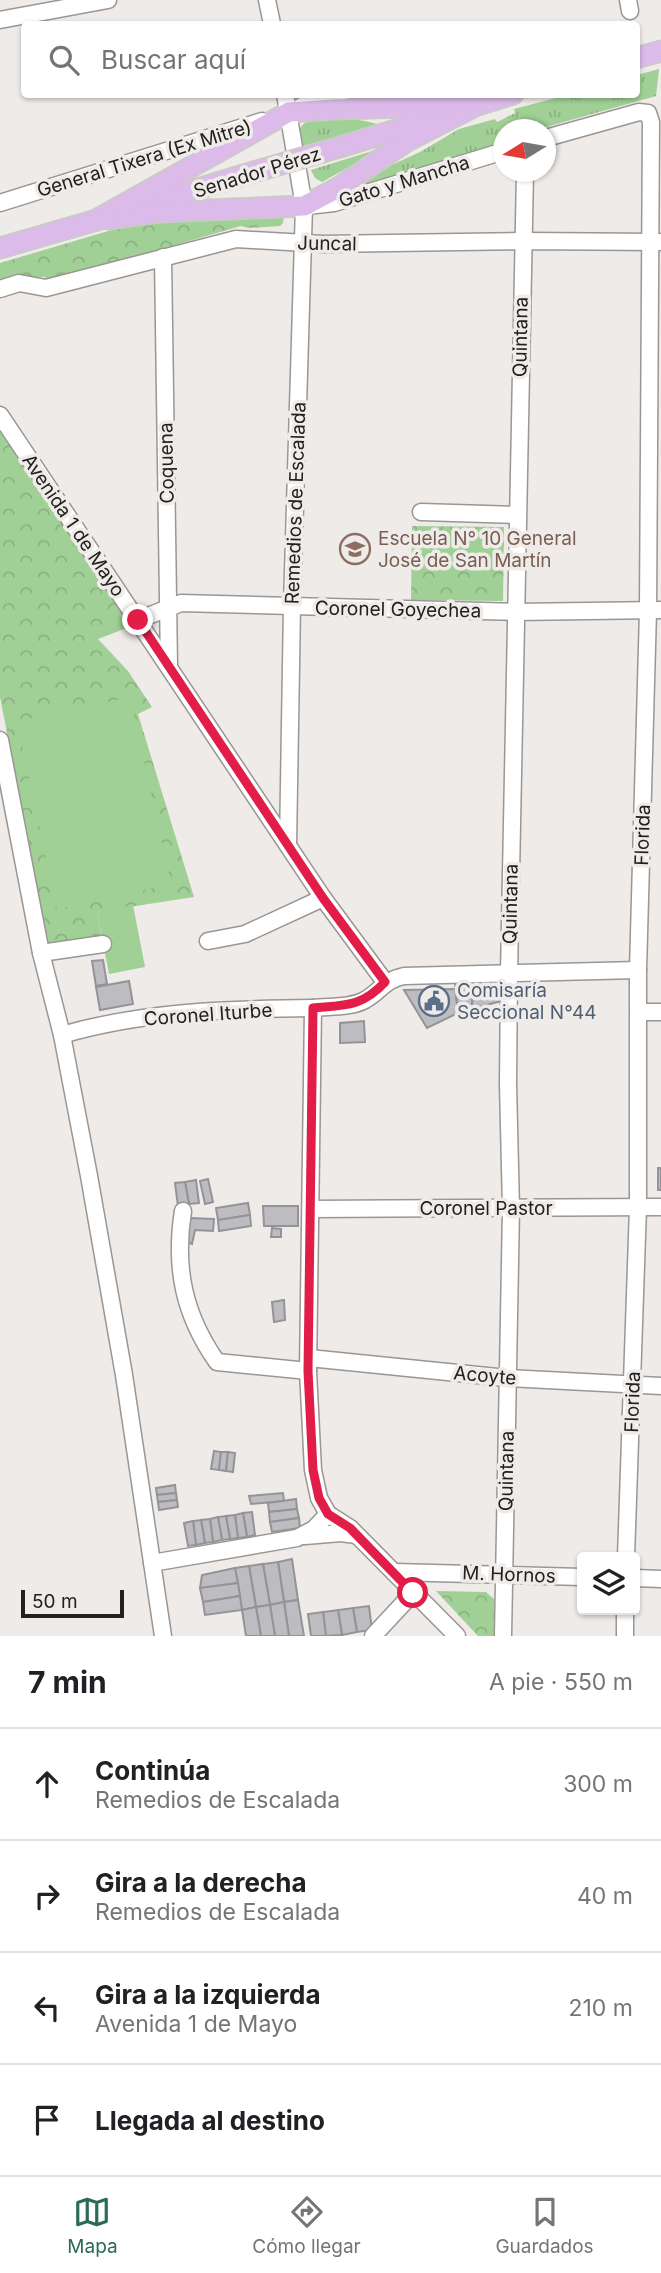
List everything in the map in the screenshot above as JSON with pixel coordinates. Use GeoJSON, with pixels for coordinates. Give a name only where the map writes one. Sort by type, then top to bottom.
{"type":"FeatureCollection","features":[{"type":"Feature","properties":{"kind":"main road"},"geometry":{"type":"LineString","coordinates":[[640,57],[661,51]]}},
{"type":"Feature","properties":{"kind":"main road","name":"Senador Pérez"},"geometry":{"type":"LineString","coordinates":[[0,248],[500,98]]}},
{"type":"Feature","properties":{"kind":"main road"},"geometry":{"type":"LineString","coordinates":[[96,220],[287,103],[356,108],[477,105]]}},
{"type":"Feature","properties":{"kind":"main road"},"geometry":{"type":"LineString","coordinates":[[96,220],[159,212],[304,206],[338,188],[407,141],[477,105]]}},
{"type":"Feature","properties":{"kind":"street"},"geometry":{"type":"LineString","coordinates":[[267,0],[271,21]]}},
{"type":"Feature","properties":{"kind":"street"},"geometry":{"type":"LineString","coordinates":[[0,20],[102,1]]}},
{"type":"Feature","properties":{"kind":"street","name":"General Tixera (Ex Mitre)"},"geometry":{"type":"LineString","coordinates":[[0,203],[287,103],[317,98]]}},
{"type":"Feature","properties":{"kind":"street","name":"Remedios de Escalada"},"geometry":{"type":"LineString","coordinates":[[287,103],[304,206],[288,845]]}},
{"type":"Feature","properties":{"kind":"street","name":"Florida"},"geometry":{"type":"LineString","coordinates":[[556,135],[639,112],[648,113],[651,122],[655,242],[655,610],[638,970],[638,1207],[626,1552]]}},
{"type":"Feature","properties":{"kind":"street","name":"Gato y Mancha"},"geometry":{"type":"LineString","coordinates":[[304,206],[334,203],[493,154]]}},
{"type":"Feature","properties":{"kind":"street","name":"Quintana"},"geometry":{"type":"LineString","coordinates":[[503,1636],[511,1209],[509,974],[516,515],[525,182]]}},
{"type":"Feature","properties":{"kind":"street","name":"Juncal"},"geometry":{"type":"LineString","coordinates":[[0,289],[19,283],[46,288],[236,239],[254,238],[302,244],[655,242]]}},
{"type":"Feature","properties":{"kind":"street","name":"Coquena"},"geometry":{"type":"LineString","coordinates":[[163,257],[169,669]]}},
{"type":"Feature","properties":{"kind":"street","name":"Avenida 1 de Mayo"},"geometry":{"type":"LineString","coordinates":[[0,415],[323,898],[385,982]]}},
{"type":"Feature","properties":{"kind":"street"},"geometry":{"type":"LineString","coordinates":[[421,512],[516,515]]}},
{"type":"Feature","properties":{"kind":"street","name":"Coronel Goyechea"},"geometry":{"type":"LineString","coordinates":[[138,620],[181,603],[515,612],[655,610]]}},
{"type":"Feature","properties":{"kind":"street"},"geometry":{"type":"LineString","coordinates":[[0,740],[41,953],[62,1035],[124,1375],[163,1636]]}},
{"type":"Feature","properties":{"kind":"street"},"geometry":{"type":"LineString","coordinates":[[208,941],[245,934],[323,898]]}},
{"type":"Feature","properties":{"kind":"street"},"geometry":{"type":"LineString","coordinates":[[41,953],[103,944]]}},
{"type":"Feature","properties":{"kind":"street"},"geometry":{"type":"LineString","coordinates":[[457,1636],[356,1535],[328,1514],[319,1498],[313,1470],[308,1365],[313,1008],[362,1002],[385,982],[404,976],[638,970]]}},
{"type":"Feature","properties":{"kind":"street","name":"Coronel Iturbe"},"geometry":{"type":"LineString","coordinates":[[62,1035],[91,1027],[166,1014],[313,1008]]}},
{"type":"Feature","properties":{"kind":"street"},"geometry":{"type":"LineString","coordinates":[[639,1012],[661,1012]]}},
{"type":"Feature","properties":{"kind":"street","name":"Coronel Pastor"},"geometry":{"type":"LineString","coordinates":[[311,1209],[661,1207]]}},
{"type":"Feature","properties":{"kind":"street","name":"Acoyte"},"geometry":{"type":"LineString","coordinates":[[183,1211],[178,1256],[183,1287],[198,1330],[217,1362],[661,1386]]}},
{"type":"Feature","properties":{"kind":"street"},"geometry":{"type":"LineString","coordinates":[[299,1537],[314,1529],[328,1514]]}},
{"type":"Feature","properties":{"kind":"street"},"geometry":{"type":"LineString","coordinates":[[152,1563],[299,1537],[333,1533],[356,1535]]}},
{"type":"Feature","properties":{"kind":"street","name":"M. Hornos"},"geometry":{"type":"LineString","coordinates":[[394,1572],[577,1577]]}},
{"type":"Feature","properties":{"kind":"street"},"geometry":{"type":"LineString","coordinates":[[640,1578],[661,1579]]}},
{"type":"Feature","properties":{"kind":"street"},"geometry":{"type":"LineString","coordinates":[[373,1636],[413,1593]]}},
{"type":"Feature","properties":{"kind":"street"},"geometry":{"type":"LineString","coordinates":[[625,1615],[625,1636]]}},
{"type":"Feature","properties":{"kind":"green space"},"geometry":{"type":"Polygon","coordinates":[[[659,69],[656,96],[556,124],[556,119],[503,119],[515,113],[514,109],[556,98],[640,98],[640,74],[659,69]]]}},
{"type":"Feature","properties":{"kind":"green space"},"geometry":{"type":"Polygon","coordinates":[[[313,119],[357,120],[382,126],[303,146],[297,138],[299,131],[313,119]]]}},
{"type":"Feature","properties":{"kind":"green space"},"geometry":{"type":"Polygon","coordinates":[[[493,120],[493,145],[339,194],[339,189],[420,152],[459,129],[493,120]]]}},
{"type":"Feature","properties":{"kind":"green space"},"geometry":{"type":"Polygon","coordinates":[[[385,147],[322,182],[315,178],[311,170],[385,147]]]}},
{"type":"Feature","properties":{"kind":"green space"},"geometry":{"type":"Polygon","coordinates":[[[284,214],[280,226],[241,226],[50,281],[45,277],[0,279],[0,263],[132,224],[284,214]]]}},
{"type":"Feature","properties":{"kind":"green space"},"geometry":{"type":"Polygon","coordinates":[[[0,426],[132,626],[98,639],[128,671],[152,707],[138,714],[194,897],[97,912],[102,939],[48,943],[0,697],[0,426]]]}},
{"type":"Feature","properties":{"kind":"green space"},"geometry":{"type":"Polygon","coordinates":[[[412,526],[504,527],[503,601],[411,600],[412,526]]]}},
{"type":"Feature","properties":{"kind":"green space"},"geometry":{"type":"Polygon","coordinates":[[[130,697],[171,884],[57,909],[17,721],[130,697]]]}},
{"type":"Feature","properties":{"kind":"green space"},"geometry":{"type":"Polygon","coordinates":[[[133,905],[145,967],[109,974],[97,912],[133,905]]]}},
{"type":"Feature","properties":{"kind":"green space"},"geometry":{"type":"Polygon","coordinates":[[[436,1591],[486,1592],[494,1599],[494,1636],[478,1636],[436,1591]]]}},
{"type":"Feature","properties":{"kind":"building"},"geometry":{"type":"Polygon","coordinates":[[[103,960],[107,984],[96,986],[92,961],[103,960]]]}},
{"type":"Feature","properties":{"kind":"building"},"geometry":{"type":"Polygon","coordinates":[[[129,981],[133,1004],[100,1010],[96,987],[129,981]]]}},
{"type":"Feature","properties":{"kind":"building"},"geometry":{"type":"Polygon","coordinates":[[[473,982],[472,1009],[458,1013],[455,983],[473,982]]]}},
{"type":"Feature","properties":{"kind":"building"},"geometry":{"type":"Polygon","coordinates":[[[473,984],[499,984],[505,1000],[472,1009],[473,984]]]}},
{"type":"Feature","properties":{"kind":"building","name":"Comisaría Seccional N°44"},"geometry":{"type":"Polygon","coordinates":[[[455,989],[458,1013],[427,1028],[404,990],[455,989]]]}},
{"type":"Feature","properties":{"kind":"building"},"geometry":{"type":"Polygon","coordinates":[[[364,1021],[365,1042],[340,1043],[340,1023],[364,1021]]]}},
{"type":"Feature","properties":{"kind":"building"},"geometry":{"type":"Polygon","coordinates":[[[658,1168],[661,1168],[661,1190],[658,1190],[658,1168]]]}},
{"type":"Feature","properties":{"kind":"building"},"geometry":{"type":"Polygon","coordinates":[[[208,1179],[213,1202],[205,1204],[200,1181],[208,1179]]]}},
{"type":"Feature","properties":{"kind":"building"},"geometry":{"type":"Polygon","coordinates":[[[196,1180],[199,1203],[189,1204],[185,1182],[196,1180]]]}},
{"type":"Feature","properties":{"kind":"building"},"geometry":{"type":"Polygon","coordinates":[[[185,1182],[189,1204],[178,1206],[175,1183],[185,1182]]]}},
{"type":"Feature","properties":{"kind":"building"},"geometry":{"type":"Polygon","coordinates":[[[248,1203],[250,1215],[218,1220],[216,1208],[248,1203]]]}},
{"type":"Feature","properties":{"kind":"building"},"geometry":{"type":"Polygon","coordinates":[[[263,1206],[298,1206],[298,1226],[264,1226],[263,1206]]]}},
{"type":"Feature","properties":{"kind":"building"},"geometry":{"type":"Polygon","coordinates":[[[250,1215],[251,1226],[219,1231],[218,1220],[250,1215]]]}},
{"type":"Feature","properties":{"kind":"building"},"geometry":{"type":"Polygon","coordinates":[[[190,1218],[214,1219],[213,1231],[195,1230],[192,1244],[186,1241],[190,1218]]]}},
{"type":"Feature","properties":{"kind":"building"},"geometry":{"type":"Polygon","coordinates":[[[272,1228],[281,1229],[281,1237],[271,1237],[272,1228]]]}},
{"type":"Feature","properties":{"kind":"building"},"geometry":{"type":"Polygon","coordinates":[[[284,1300],[285,1320],[274,1322],[272,1302],[284,1300]]]}},
{"type":"Feature","properties":{"kind":"building"},"geometry":{"type":"Polygon","coordinates":[[[214,1451],[221,1452],[219,1470],[211,1469],[214,1451]]]}},
{"type":"Feature","properties":{"kind":"building"},"geometry":{"type":"Polygon","coordinates":[[[221,1452],[228,1452],[226,1471],[219,1470],[221,1452]]]}},
{"type":"Feature","properties":{"kind":"building"},"geometry":{"type":"Polygon","coordinates":[[[228,1452],[235,1453],[233,1472],[226,1471],[228,1452]]]}},
{"type":"Feature","properties":{"kind":"building"},"geometry":{"type":"Polygon","coordinates":[[[175,1485],[176,1493],[157,1495],[156,1488],[175,1485]]]}},
{"type":"Feature","properties":{"kind":"building"},"geometry":{"type":"Polygon","coordinates":[[[176,1493],[177,1500],[158,1502],[157,1495],[176,1493]]]}},
{"type":"Feature","properties":{"kind":"building"},"geometry":{"type":"Polygon","coordinates":[[[283,1493],[284,1501],[251,1504],[249,1496],[283,1493]]]}},
{"type":"Feature","properties":{"kind":"building"},"geometry":{"type":"Polygon","coordinates":[[[296,1499],[297,1509],[269,1512],[268,1503],[296,1499]]]}},
{"type":"Feature","properties":{"kind":"building"},"geometry":{"type":"Polygon","coordinates":[[[177,1500],[178,1507],[159,1510],[158,1502],[177,1500]]]}},
{"type":"Feature","properties":{"kind":"building"},"geometry":{"type":"Polygon","coordinates":[[[297,1509],[299,1518],[270,1522],[269,1512],[297,1509]]]}},
{"type":"Feature","properties":{"kind":"building"},"geometry":{"type":"Polygon","coordinates":[[[252,1512],[255,1535],[247,1537],[243,1513],[252,1512]]]}},
{"type":"Feature","properties":{"kind":"building"},"geometry":{"type":"Polygon","coordinates":[[[243,1513],[247,1537],[238,1538],[235,1515],[243,1513]]]}},
{"type":"Feature","properties":{"kind":"building"},"geometry":{"type":"Polygon","coordinates":[[[235,1515],[238,1538],[230,1539],[226,1516],[235,1515]]]}},
{"type":"Feature","properties":{"kind":"building"},"geometry":{"type":"Polygon","coordinates":[[[226,1516],[230,1539],[222,1540],[218,1517],[226,1516]]]}},
{"type":"Feature","properties":{"kind":"building"},"geometry":{"type":"Polygon","coordinates":[[[218,1517],[222,1540],[213,1542],[210,1519],[218,1517]]]}},
{"type":"Feature","properties":{"kind":"building"},"geometry":{"type":"Polygon","coordinates":[[[299,1518],[300,1528],[272,1532],[270,1522],[299,1518]]]}},
{"type":"Feature","properties":{"kind":"building"},"geometry":{"type":"Polygon","coordinates":[[[210,1519],[213,1542],[205,1543],[201,1520],[210,1519]]]}},
{"type":"Feature","properties":{"kind":"building"},"geometry":{"type":"Polygon","coordinates":[[[201,1520],[205,1543],[196,1545],[193,1521],[201,1520]]]}},
{"type":"Feature","properties":{"kind":"building"},"geometry":{"type":"Polygon","coordinates":[[[193,1521],[196,1545],[188,1546],[184,1523],[193,1521]]]}},
{"type":"Feature","properties":{"kind":"building"},"geometry":{"type":"Polygon","coordinates":[[[292,1559],[298,1600],[284,1602],[278,1562],[292,1559]]]}},
{"type":"Feature","properties":{"kind":"building"},"geometry":{"type":"Polygon","coordinates":[[[278,1562],[284,1602],[270,1605],[263,1564],[278,1562]]]}},
{"type":"Feature","properties":{"kind":"building"},"geometry":{"type":"Polygon","coordinates":[[[263,1564],[270,1605],[256,1607],[249,1566],[263,1564]]]}},
{"type":"Feature","properties":{"kind":"building"},"geometry":{"type":"Polygon","coordinates":[[[249,1566],[256,1607],[242,1610],[235,1568],[249,1566]]]}},
{"type":"Feature","properties":{"kind":"building"},"geometry":{"type":"Polygon","coordinates":[[[235,1568],[238,1583],[200,1588],[202,1575],[235,1568]]]}},
{"type":"Feature","properties":{"kind":"building"},"geometry":{"type":"Polygon","coordinates":[[[238,1583],[240,1596],[203,1602],[200,1588],[238,1583]]]}},
{"type":"Feature","properties":{"kind":"building"},"geometry":{"type":"Polygon","coordinates":[[[240,1596],[242,1610],[205,1615],[203,1602],[240,1596]]]}},
{"type":"Feature","properties":{"kind":"building"},"geometry":{"type":"Polygon","coordinates":[[[298,1600],[304,1636],[289,1636],[284,1602],[298,1600]]]}},
{"type":"Feature","properties":{"kind":"building"},"geometry":{"type":"Polygon","coordinates":[[[284,1602],[289,1636],[275,1636],[270,1605],[284,1602]]]}},
{"type":"Feature","properties":{"kind":"building"},"geometry":{"type":"Polygon","coordinates":[[[270,1605],[275,1636],[261,1636],[256,1607],[270,1605]]]}},
{"type":"Feature","properties":{"kind":"building"},"geometry":{"type":"Polygon","coordinates":[[[369,1606],[372,1630],[357,1632],[353,1608],[369,1606]]]}},
{"type":"Feature","properties":{"kind":"building"},"geometry":{"type":"Polygon","coordinates":[[[256,1607],[261,1636],[246,1636],[242,1610],[256,1607]]]}},
{"type":"Feature","properties":{"kind":"building"},"geometry":{"type":"Polygon","coordinates":[[[353,1608],[357,1632],[342,1635],[338,1610],[353,1608]]]}},
{"type":"Feature","properties":{"kind":"building"},"geometry":{"type":"Polygon","coordinates":[[[338,1610],[342,1635],[326,1636],[323,1612],[338,1610]]]}},
{"type":"Feature","properties":{"kind":"building"},"geometry":{"type":"Polygon","coordinates":[[[323,1612],[326,1636],[311,1636],[308,1614],[323,1612]]]}},
{"type":"Feature","properties":{"kind":"place","name":"Escuela N° 10 General José de San Martín"},"geometry":{"type":"Point","coordinates":[355,549]}},
{"type":"Feature","properties":{"kind":"place","name":"Comisaría Seccional N°44"},"geometry":{"type":"Point","coordinates":[434,1001]}},
{"type":"Feature","properties":{"kind":"route"},"geometry":{"type":"LineString","coordinates":[[138,620],[323,898],[385,982],[362,1002],[313,1008],[308,1371],[313,1470],[319,1498],[328,1514],[350,1528],[413,1593]]}}]}
